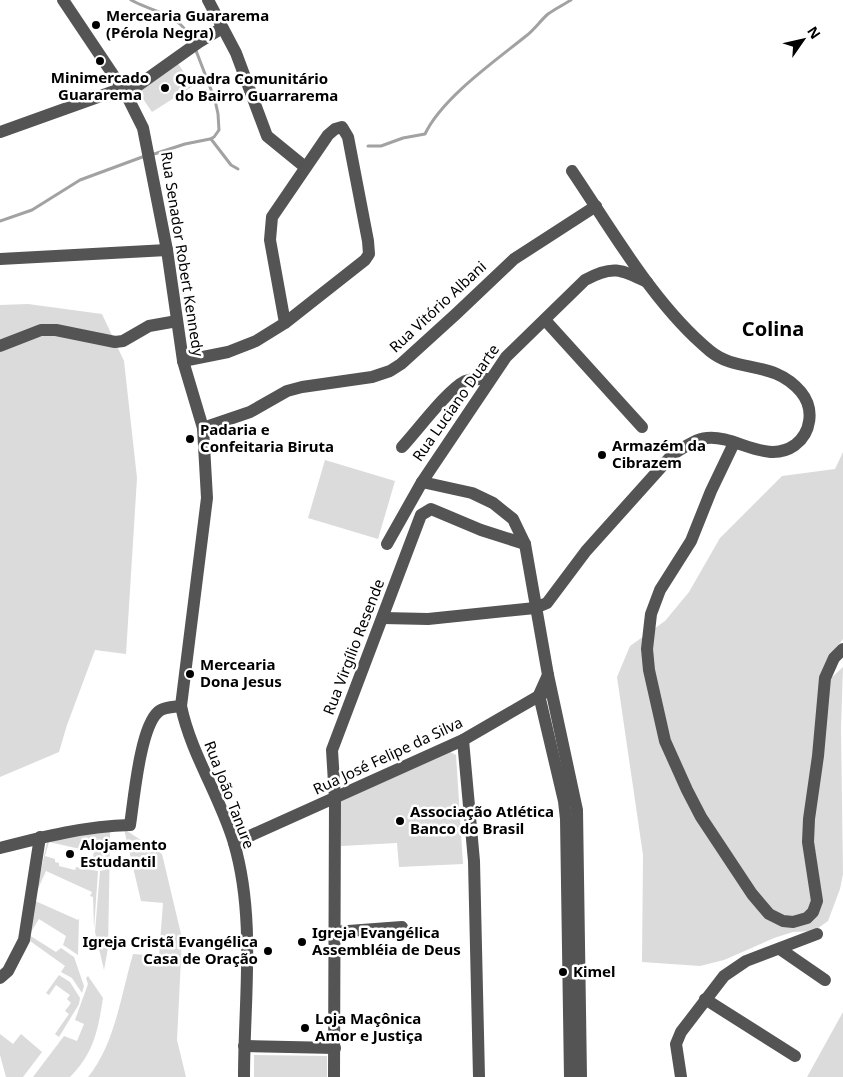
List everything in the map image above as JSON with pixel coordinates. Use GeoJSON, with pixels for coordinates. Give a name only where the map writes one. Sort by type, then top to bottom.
{"type":"FeatureCollection","features":[{"type":"Feature","properties":{"kind":"street","name":"Rua Senador Robert Kennedy"},"geometry":{"type":"LineString","coordinates":[[62,0],[124,91],[143,128],[152,162],[183,362],[203,428],[207,498],[181,706]]}},
{"type":"Feature","properties":{"kind":"street"},"geometry":{"type":"LineString","coordinates":[[208,0],[236,53],[267,136],[305,167]]}},
{"type":"Feature","properties":{"kind":"street"},"geometry":{"type":"LineString","coordinates":[[0,132],[124,91],[222,28]]}},
{"type":"Feature","properties":{"kind":"street"},"geometry":{"type":"LineString","coordinates":[[183,362],[241,348],[256,341],[284,323],[357,267],[368,254],[368,241],[348,137],[342,127],[334,129],[305,167],[272,217],[270,240],[284,323]]}},
{"type":"Feature","properties":{"kind":"street"},"geometry":{"type":"LineString","coordinates":[[383,618],[428,619],[535,608],[547,603],[586,552],[672,454],[691,443],[707,438],[765,452],[780,452],[793,446],[805,436],[810,421],[809,407],[802,393],[776,372],[727,360],[711,352],[672,314],[572,171]]}},
{"type":"Feature","properties":{"kind":"street","name":"Rua Vitório Albani"},"geometry":{"type":"LineString","coordinates":[[203,428],[250,412],[287,391],[302,387],[372,377],[390,371],[442,327],[514,260],[596,206]]}},
{"type":"Feature","properties":{"kind":"street"},"geometry":{"type":"LineString","coordinates":[[0,259],[167,250]]}},
{"type":"Feature","properties":{"kind":"street","name":"Rua Luciano Duarte"},"geometry":{"type":"LineString","coordinates":[[387,544],[422,482],[506,357],[585,280],[612,269],[624,271],[649,283]]}},
{"type":"Feature","properties":{"kind":"street"},"geometry":{"type":"LineString","coordinates":[[545,320],[642,427]]}},
{"type":"Feature","properties":{"kind":"street"},"geometry":{"type":"LineString","coordinates":[[0,346],[41,330],[56,330],[115,342],[123,341],[149,326],[177,321]]}},
{"type":"Feature","properties":{"kind":"street"},"geometry":{"type":"LineString","coordinates":[[402,447],[452,391],[464,382],[472,379],[489,380]]}},
{"type":"Feature","properties":{"kind":"street"},"geometry":{"type":"LineString","coordinates":[[734,443],[711,491],[691,541],[660,590],[651,614],[647,649],[649,670],[666,741],[701,817],[752,894],[769,914],[783,922],[793,922],[807,918],[813,912],[817,901],[808,842],[809,819],[818,756],[824,678],[834,658],[843,649]]}},
{"type":"Feature","properties":{"kind":"street"},"geometry":{"type":"LineString","coordinates":[[422,482],[472,493],[493,503],[513,519],[525,544],[571,810],[575,1017],[581,1077]]}},
{"type":"Feature","properties":{"kind":"street","name":"Rua Virgílio Resende"},"geometry":{"type":"LineString","coordinates":[[334,1077],[335,932],[331,801],[332,750],[334,742],[421,515],[425,511],[431,510],[481,530],[525,544]]}},
{"type":"Feature","properties":{"kind":"street"},"geometry":{"type":"LineString","coordinates":[[548,675],[538,695],[571,810]]}},
{"type":"Feature","properties":{"kind":"street","name":"Rua José Felipe da Silva"},"geometry":{"type":"LineString","coordinates":[[234,843],[464,740],[538,695],[551,690]]}},
{"type":"Feature","properties":{"kind":"street"},"geometry":{"type":"LineString","coordinates":[[0,848],[40,837],[105,825],[130,825],[145,736],[150,721],[160,710],[181,706]]}},
{"type":"Feature","properties":{"kind":"street","name":"Rua João Tanure"},"geometry":{"type":"LineString","coordinates":[[181,706],[185,726],[234,843],[247,930],[244,1077]]}},
{"type":"Feature","properties":{"kind":"street"},"geometry":{"type":"LineString","coordinates":[[464,740],[474,861],[480,1077]]}},
{"type":"Feature","properties":{"kind":"street"},"geometry":{"type":"LineString","coordinates":[[0,978],[8,971],[24,940],[40,837]]}},
{"type":"Feature","properties":{"kind":"street"},"geometry":{"type":"LineString","coordinates":[[335,932],[402,927]]}},
{"type":"Feature","properties":{"kind":"street"},"geometry":{"type":"LineString","coordinates":[[681,1077],[676,1044],[681,1032],[724,976],[735,967],[817,934]]}},
{"type":"Feature","properties":{"kind":"street"},"geometry":{"type":"LineString","coordinates":[[780,949],[825,980]]}},
{"type":"Feature","properties":{"kind":"street"},"geometry":{"type":"LineString","coordinates":[[705,999],[795,1056]]}},
{"type":"Feature","properties":{"kind":"street"},"geometry":{"type":"LineString","coordinates":[[570,1077],[575,1017]]}},
{"type":"Feature","properties":{"kind":"street"},"geometry":{"type":"LineString","coordinates":[[244,1046],[335,1048]]}},
{"type":"Feature","properties":{"kind":"shaded area","name":"Quadra Comunitário do Bairro Guarrarema"},"geometry":{"type":"Polygon","coordinates":[[[177,62],[193,86],[152,112],[137,90],[177,62]]]}},
{"type":"Feature","properties":{"kind":"shaded area"},"geometry":{"type":"Polygon","coordinates":[[[28,304],[102,314],[124,361],[137,478],[126,654],[95,650],[59,752],[0,777],[0,305],[28,304]]]}},
{"type":"Feature","properties":{"kind":"shaded area"},"geometry":{"type":"Polygon","coordinates":[[[843,452],[843,639],[833,652],[829,680],[843,667],[841,728],[843,874],[840,889],[828,921],[814,931],[793,932],[774,938],[724,960],[700,966],[642,962],[643,855],[617,677],[630,646],[665,621],[689,592],[720,538],[782,476],[835,469],[843,452]]]}},
{"type":"Feature","properties":{"kind":"shaded area"},"geometry":{"type":"Polygon","coordinates":[[[325,460],[395,481],[378,539],[308,518],[325,460]]]}},
{"type":"Feature","properties":{"kind":"shaded area","name":"Associação Atlética Banco do Brasil"},"geometry":{"type":"Polygon","coordinates":[[[450,752],[456,755],[463,864],[399,867],[397,843],[341,846],[339,800],[450,752]]]}},
{"type":"Feature","properties":{"kind":"shaded area"},"geometry":{"type":"Polygon","coordinates":[[[110,827],[110,839],[104,839],[102,868],[91,865],[94,852],[49,842],[45,856],[55,859],[59,866],[75,870],[76,867],[82,868],[83,865],[86,869],[98,871],[94,929],[93,897],[90,896],[92,892],[46,871],[37,892],[48,838],[110,827]]]}},
{"type":"Feature","properties":{"kind":"shaded area"},"geometry":{"type":"Polygon","coordinates":[[[124,829],[162,854],[182,938],[177,1040],[186,1077],[88,1077],[105,1050],[111,1034],[133,954],[159,956],[163,903],[141,901],[124,829]]]}},
{"type":"Feature","properties":{"kind":"shaded area"},"geometry":{"type":"Polygon","coordinates":[[[110,841],[108,948],[104,970],[95,932],[100,871],[105,870],[106,842],[110,841]]]}},
{"type":"Feature","properties":{"kind":"shaded area"},"geometry":{"type":"Polygon","coordinates":[[[35,901],[78,920],[79,918],[78,955],[63,945],[66,936],[39,919],[29,935],[56,952],[61,948],[74,957],[84,986],[82,993],[72,978],[61,972],[65,966],[30,941],[13,965],[26,935],[35,901]]]}},
{"type":"Feature","properties":{"kind":"shaded area"},"geometry":{"type":"Polygon","coordinates":[[[59,975],[70,982],[80,998],[79,1004],[59,1037],[55,1034],[69,1014],[65,1011],[71,1003],[67,999],[70,995],[56,985],[49,995],[46,993],[59,975]]]}},
{"type":"Feature","properties":{"kind":"shaded area"},"geometry":{"type":"Polygon","coordinates":[[[88,976],[103,998],[97,1031],[90,1050],[70,1077],[33,1077],[64,1036],[77,1041],[84,1024],[75,1020],[88,984],[86,978],[88,976]]]}},
{"type":"Feature","properties":{"kind":"shaded area"},"geometry":{"type":"Polygon","coordinates":[[[843,1012],[843,1077],[807,1077],[843,1012]]]}},
{"type":"Feature","properties":{"kind":"shaded area"},"geometry":{"type":"Polygon","coordinates":[[[0,1034],[13,1044],[21,1034],[42,1052],[23,1077],[6,1077],[0,1055],[0,1034]]]}},
{"type":"Feature","properties":{"kind":"shaded area"},"geometry":{"type":"Polygon","coordinates":[[[254,1055],[327,1056],[327,1077],[254,1077],[254,1055]]]}},
{"type":"Feature","properties":{"kind":"waterway"},"geometry":{"type":"LineString","coordinates":[[131,0],[174,19],[187,32],[192,42]]}},
{"type":"Feature","properties":{"kind":"waterway"},"geometry":{"type":"LineString","coordinates":[[368,146],[381,146],[403,138],[425,134],[433,120],[444,107],[470,81],[529,34],[548,14],[571,0]]}},
{"type":"Feature","properties":{"kind":"waterway"},"geometry":{"type":"LineString","coordinates":[[151,155],[185,144],[210,139],[219,130],[215,100],[195,48]]}},
{"type":"Feature","properties":{"kind":"waterway"},"geometry":{"type":"LineString","coordinates":[[211,139],[231,165],[238,169]]}},
{"type":"Feature","properties":{"kind":"waterway"},"geometry":{"type":"LineString","coordinates":[[0,221],[32,210],[80,180],[145,156]]}},
{"type":"Feature","properties":{"kind":"place","name":"Mercearia Guararema (Pérola Negra)"},"geometry":{"type":"Point","coordinates":[96,25]}},
{"type":"Feature","properties":{"kind":"place","name":"Minimercado Guararema"},"geometry":{"type":"Point","coordinates":[100,61]}},
{"type":"Feature","properties":{"kind":"place","name":"Quadra Comunitário do Bairro Guarrarema"},"geometry":{"type":"Point","coordinates":[165,88]}},
{"type":"Feature","properties":{"kind":"place","name":"Padaria e Confeitaria Biruta"},"geometry":{"type":"Point","coordinates":[190,439]}},
{"type":"Feature","properties":{"kind":"place","name":"Armazém da Cibrazem"},"geometry":{"type":"Point","coordinates":[602,455]}},
{"type":"Feature","properties":{"kind":"place","name":"Mercearia Dona Jesus"},"geometry":{"type":"Point","coordinates":[190,674]}},
{"type":"Feature","properties":{"kind":"place","name":"Associação Atlética Banco do Brasil"},"geometry":{"type":"Point","coordinates":[400,821]}},
{"type":"Feature","properties":{"kind":"place","name":"Alojamento Estudantil"},"geometry":{"type":"Point","coordinates":[70,854]}},
{"type":"Feature","properties":{"kind":"place","name":"Igreja Evangélica Assembléia de Deus"},"geometry":{"type":"Point","coordinates":[302,942]}},
{"type":"Feature","properties":{"kind":"place","name":"Igreja Cristã Evangélica Casa de Oração"},"geometry":{"type":"Point","coordinates":[268,951]}},
{"type":"Feature","properties":{"kind":"place","name":"Kimel"},"geometry":{"type":"Point","coordinates":[563,972]}},
{"type":"Feature","properties":{"kind":"place","name":"Loja Maçônica Amor e Justiça"},"geometry":{"type":"Point","coordinates":[305,1028]}},
{"type":"Feature","properties":{"kind":"district","name":"Colina"},"geometry":{"type":"Point","coordinates":[773,329]}}]}
